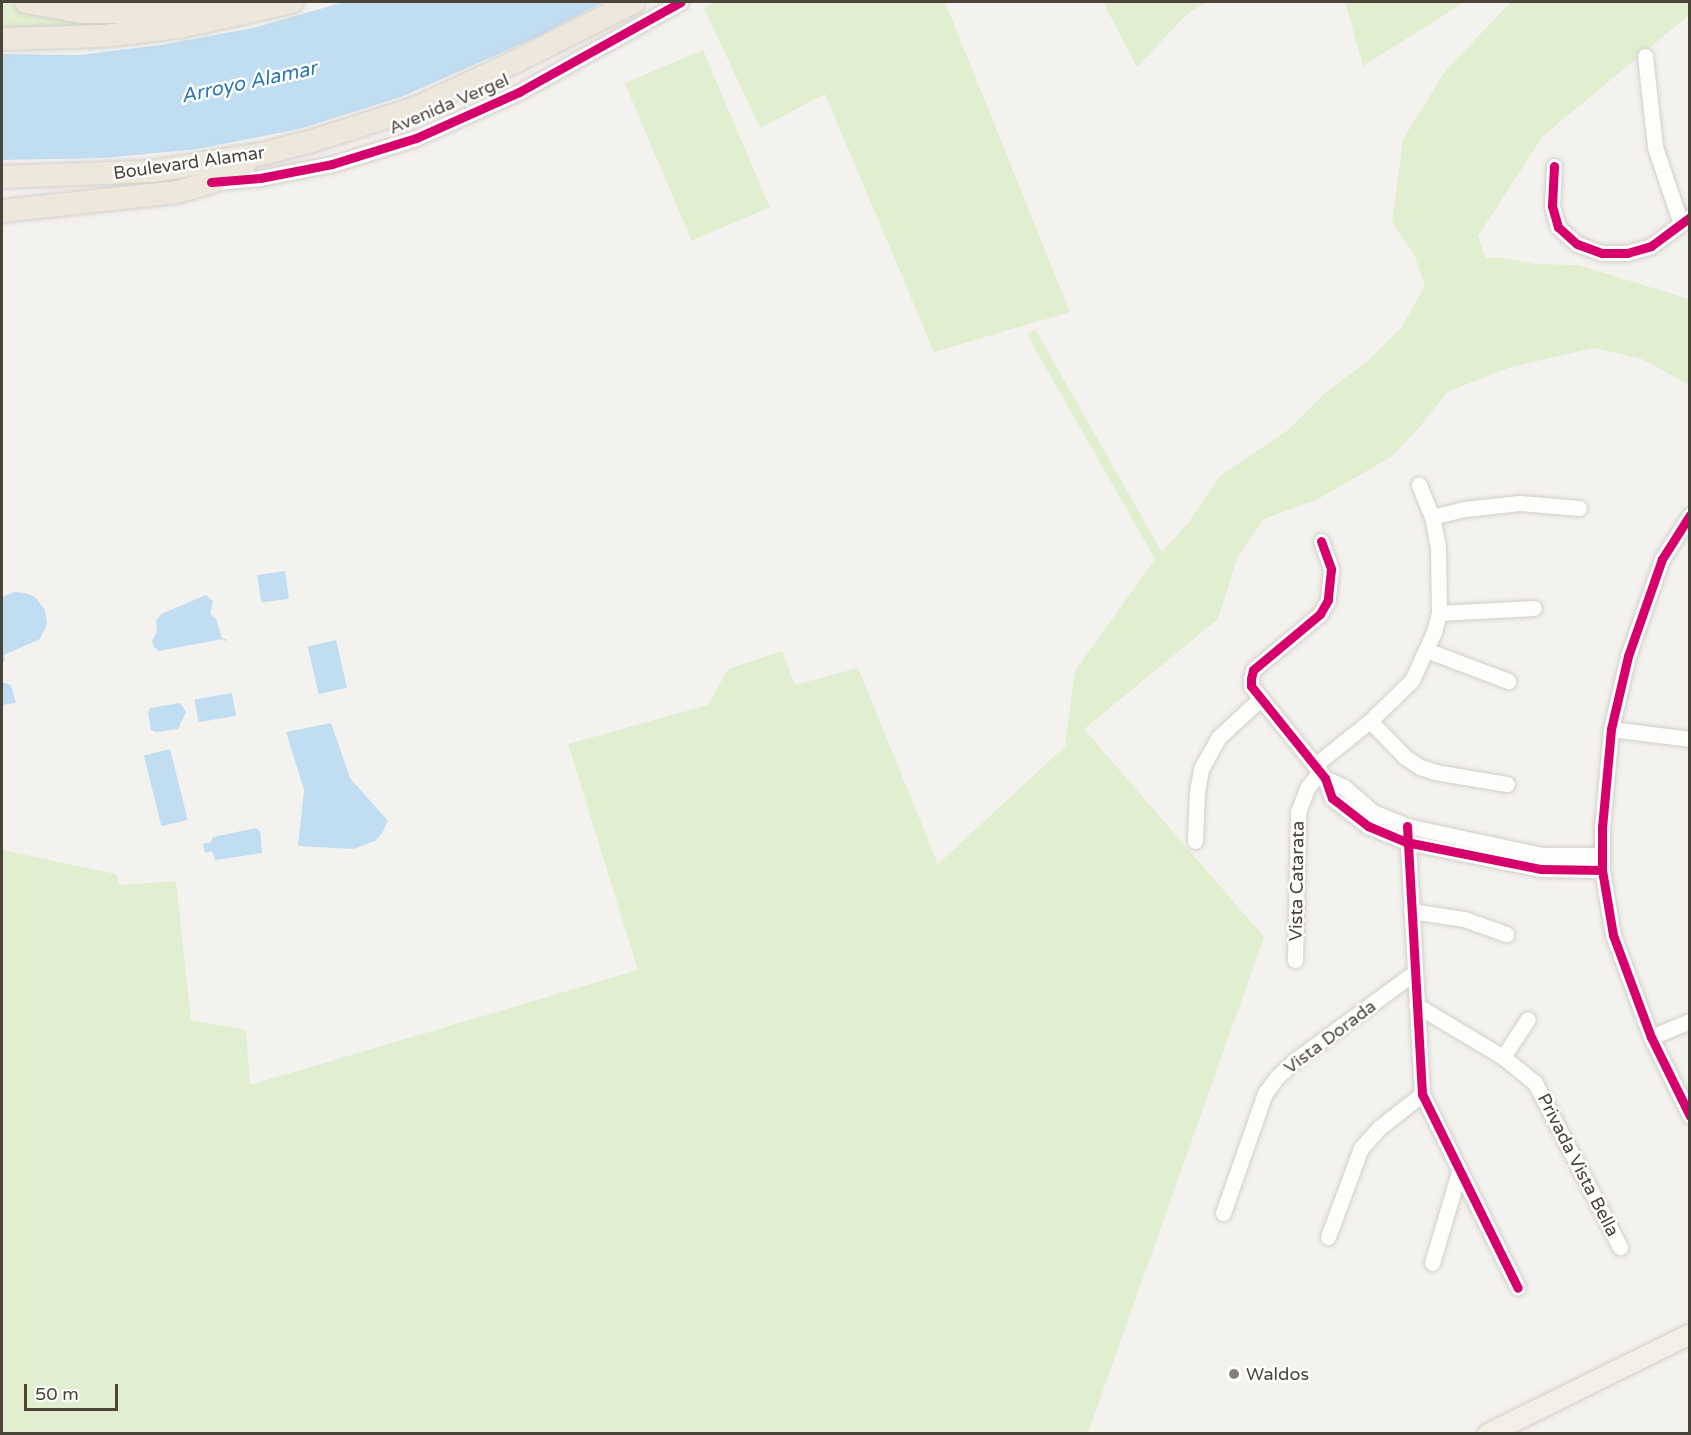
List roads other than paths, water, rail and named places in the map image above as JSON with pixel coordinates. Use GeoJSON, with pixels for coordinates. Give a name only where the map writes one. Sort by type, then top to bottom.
{"type":"FeatureCollection","features":[{"type":"Feature","properties":{"kind":"highway"},"geometry":{"type":"LineString","coordinates":[[27,2],[83,12],[136,12],[217,2],[284,4]]}},
{"type":"Feature","properties":{"kind":"highway","name":"Boulevard Alamar"},"geometry":{"type":"LineString","coordinates":[[2,177],[154,171],[266,153],[417,108],[517,62],[634,2]]}},
{"type":"Feature","properties":{"kind":"highway"},"geometry":{"type":"LineString","coordinates":[[2,39],[104,36],[180,27],[284,4]]}},
{"type":"Feature","properties":{"kind":"highway"},"geometry":{"type":"LineString","coordinates":[[2,211],[133,199],[177,192],[212,182],[266,153]]}},
{"type":"Feature","properties":{"kind":"main road"},"geometry":{"type":"LineString","coordinates":[[1488,1434],[1689,1334]]}},
{"type":"Feature","properties":{"kind":"street","name":"Avenida Vergel"},"geometry":{"type":"LineString","coordinates":[[212,182],[260,178],[332,165],[416,138],[519,92],[681,2]]}},
{"type":"Feature","properties":{"kind":"street"},"geometry":{"type":"LineString","coordinates":[[1554,166],[1551,206],[1558,227],[1576,243],[1602,254],[1627,253],[1651,246],[1685,221],[1655,147],[1645,56]]}},
{"type":"Feature","properties":{"kind":"street"},"geometry":{"type":"LineString","coordinates":[[1419,484],[1431,517],[1438,547],[1439,613],[1534,608]]}},
{"type":"Feature","properties":{"kind":"street"},"geometry":{"type":"LineString","coordinates":[[1431,517],[1520,503],[1579,508]]}},
{"type":"Feature","properties":{"kind":"street"},"geometry":{"type":"LineString","coordinates":[[1689,514],[1662,560],[1628,656],[1611,729],[1602,827],[1602,863],[1613,935],[1651,1037],[1689,1116]]}},
{"type":"Feature","properties":{"kind":"street"},"geometry":{"type":"LineString","coordinates":[[1321,541],[1331,569],[1328,600],[1320,614],[1253,670],[1251,686],[1320,772],[1332,798],[1368,826],[1406,842],[1488,850]]}},
{"type":"Feature","properties":{"kind":"street","name":"Vista Catarata"},"geometry":{"type":"LineString","coordinates":[[1295,960],[1298,812],[1307,788],[1320,772],[1412,680],[1439,613]]}},
{"type":"Feature","properties":{"kind":"street"},"geometry":{"type":"LineString","coordinates":[[1426,650],[1508,681]]}},
{"type":"Feature","properties":{"kind":"street"},"geometry":{"type":"LineString","coordinates":[[1195,841],[1197,792],[1201,769],[1219,737],[1261,698]]}},
{"type":"Feature","properties":{"kind":"street"},"geometry":{"type":"LineString","coordinates":[[1370,722],[1405,757],[1420,767],[1435,772],[1506,784]]}},
{"type":"Feature","properties":{"kind":"street"},"geometry":{"type":"LineString","coordinates":[[1611,729],[1689,740]]}},
{"type":"Feature","properties":{"kind":"street"},"geometry":{"type":"LineString","coordinates":[[1320,772],[1344,787],[1373,812],[1407,826],[1488,850],[1541,869],[1602,863]]}},
{"type":"Feature","properties":{"kind":"street"},"geometry":{"type":"LineString","coordinates":[[1407,826],[1406,842],[1422,1094],[1518,1288]]}},
{"type":"Feature","properties":{"kind":"street"},"geometry":{"type":"LineString","coordinates":[[1411,911],[1464,919],[1506,934]]}},
{"type":"Feature","properties":{"kind":"street","name":"Vista Dorada"},"geometry":{"type":"LineString","coordinates":[[1223,1213],[1265,1094],[1277,1077],[1294,1061],[1414,973]]}},
{"type":"Feature","properties":{"kind":"street","name":"Privada Vista Bella"},"geometry":{"type":"LineString","coordinates":[[1416,1005],[1503,1057],[1528,1075],[1543,1094],[1620,1247]]}},
{"type":"Feature","properties":{"kind":"street"},"geometry":{"type":"LineString","coordinates":[[1503,1057],[1528,1019]]}},
{"type":"Feature","properties":{"kind":"street"},"geometry":{"type":"LineString","coordinates":[[1651,1037],[1689,1021]]}},
{"type":"Feature","properties":{"kind":"street"},"geometry":{"type":"LineString","coordinates":[[1328,1237],[1361,1148],[1379,1128],[1422,1094]]}},
{"type":"Feature","properties":{"kind":"street"},"geometry":{"type":"LineString","coordinates":[[1431,1263],[1459,1172]]}},
{"type":"Feature","properties":{"kind":"water","name":"Arroyo Alamar"},"geometry":{"type":"Polygon","coordinates":[[[344,2],[603,2],[537,37],[401,97],[299,129],[198,149],[105,158],[2,160],[2,54],[79,55],[161,45],[253,28],[344,2]]]}},
{"type":"Feature","properties":{"kind":"water"},"geometry":{"type":"Polygon","coordinates":[[[285,571],[289,599],[261,603],[257,575],[285,571]]]}},
{"type":"Feature","properties":{"kind":"water"},"geometry":{"type":"Polygon","coordinates":[[[14,592],[35,597],[45,610],[47,624],[40,639],[4,655],[5,661],[2,661],[2,597],[14,592]]]}},
{"type":"Feature","properties":{"kind":"water"},"geometry":{"type":"Polygon","coordinates":[[[206,595],[213,601],[210,614],[216,619],[222,638],[226,641],[222,639],[159,651],[154,647],[152,641],[157,631],[156,621],[161,614],[206,595]]]}},
{"type":"Feature","properties":{"kind":"water"},"geometry":{"type":"Polygon","coordinates":[[[336,640],[347,688],[319,694],[308,647],[336,640]]]}},
{"type":"Feature","properties":{"kind":"water"},"geometry":{"type":"Polygon","coordinates":[[[2,682],[11,685],[16,703],[2,705],[2,682]]]}},
{"type":"Feature","properties":{"kind":"water"},"geometry":{"type":"Polygon","coordinates":[[[232,693],[236,716],[199,722],[195,700],[232,693]]]}},
{"type":"Feature","properties":{"kind":"water"},"geometry":{"type":"Polygon","coordinates":[[[180,703],[186,712],[178,729],[156,732],[151,730],[148,712],[150,708],[180,703]]]}},
{"type":"Feature","properties":{"kind":"water"},"geometry":{"type":"Polygon","coordinates":[[[331,723],[350,778],[388,821],[375,841],[353,849],[298,846],[304,790],[286,732],[331,723]]]}},
{"type":"Feature","properties":{"kind":"water"},"geometry":{"type":"Polygon","coordinates":[[[170,749],[188,820],[161,826],[144,756],[170,749]]]}},
{"type":"Feature","properties":{"kind":"water"},"geometry":{"type":"Polygon","coordinates":[[[256,828],[260,831],[262,853],[215,860],[212,851],[205,853],[203,844],[211,842],[213,837],[256,828]]]}},
{"type":"Feature","properties":{"kind":"place","name":"Waldos"},"geometry":{"type":"Point","coordinates":[1234,1374]}}]}
